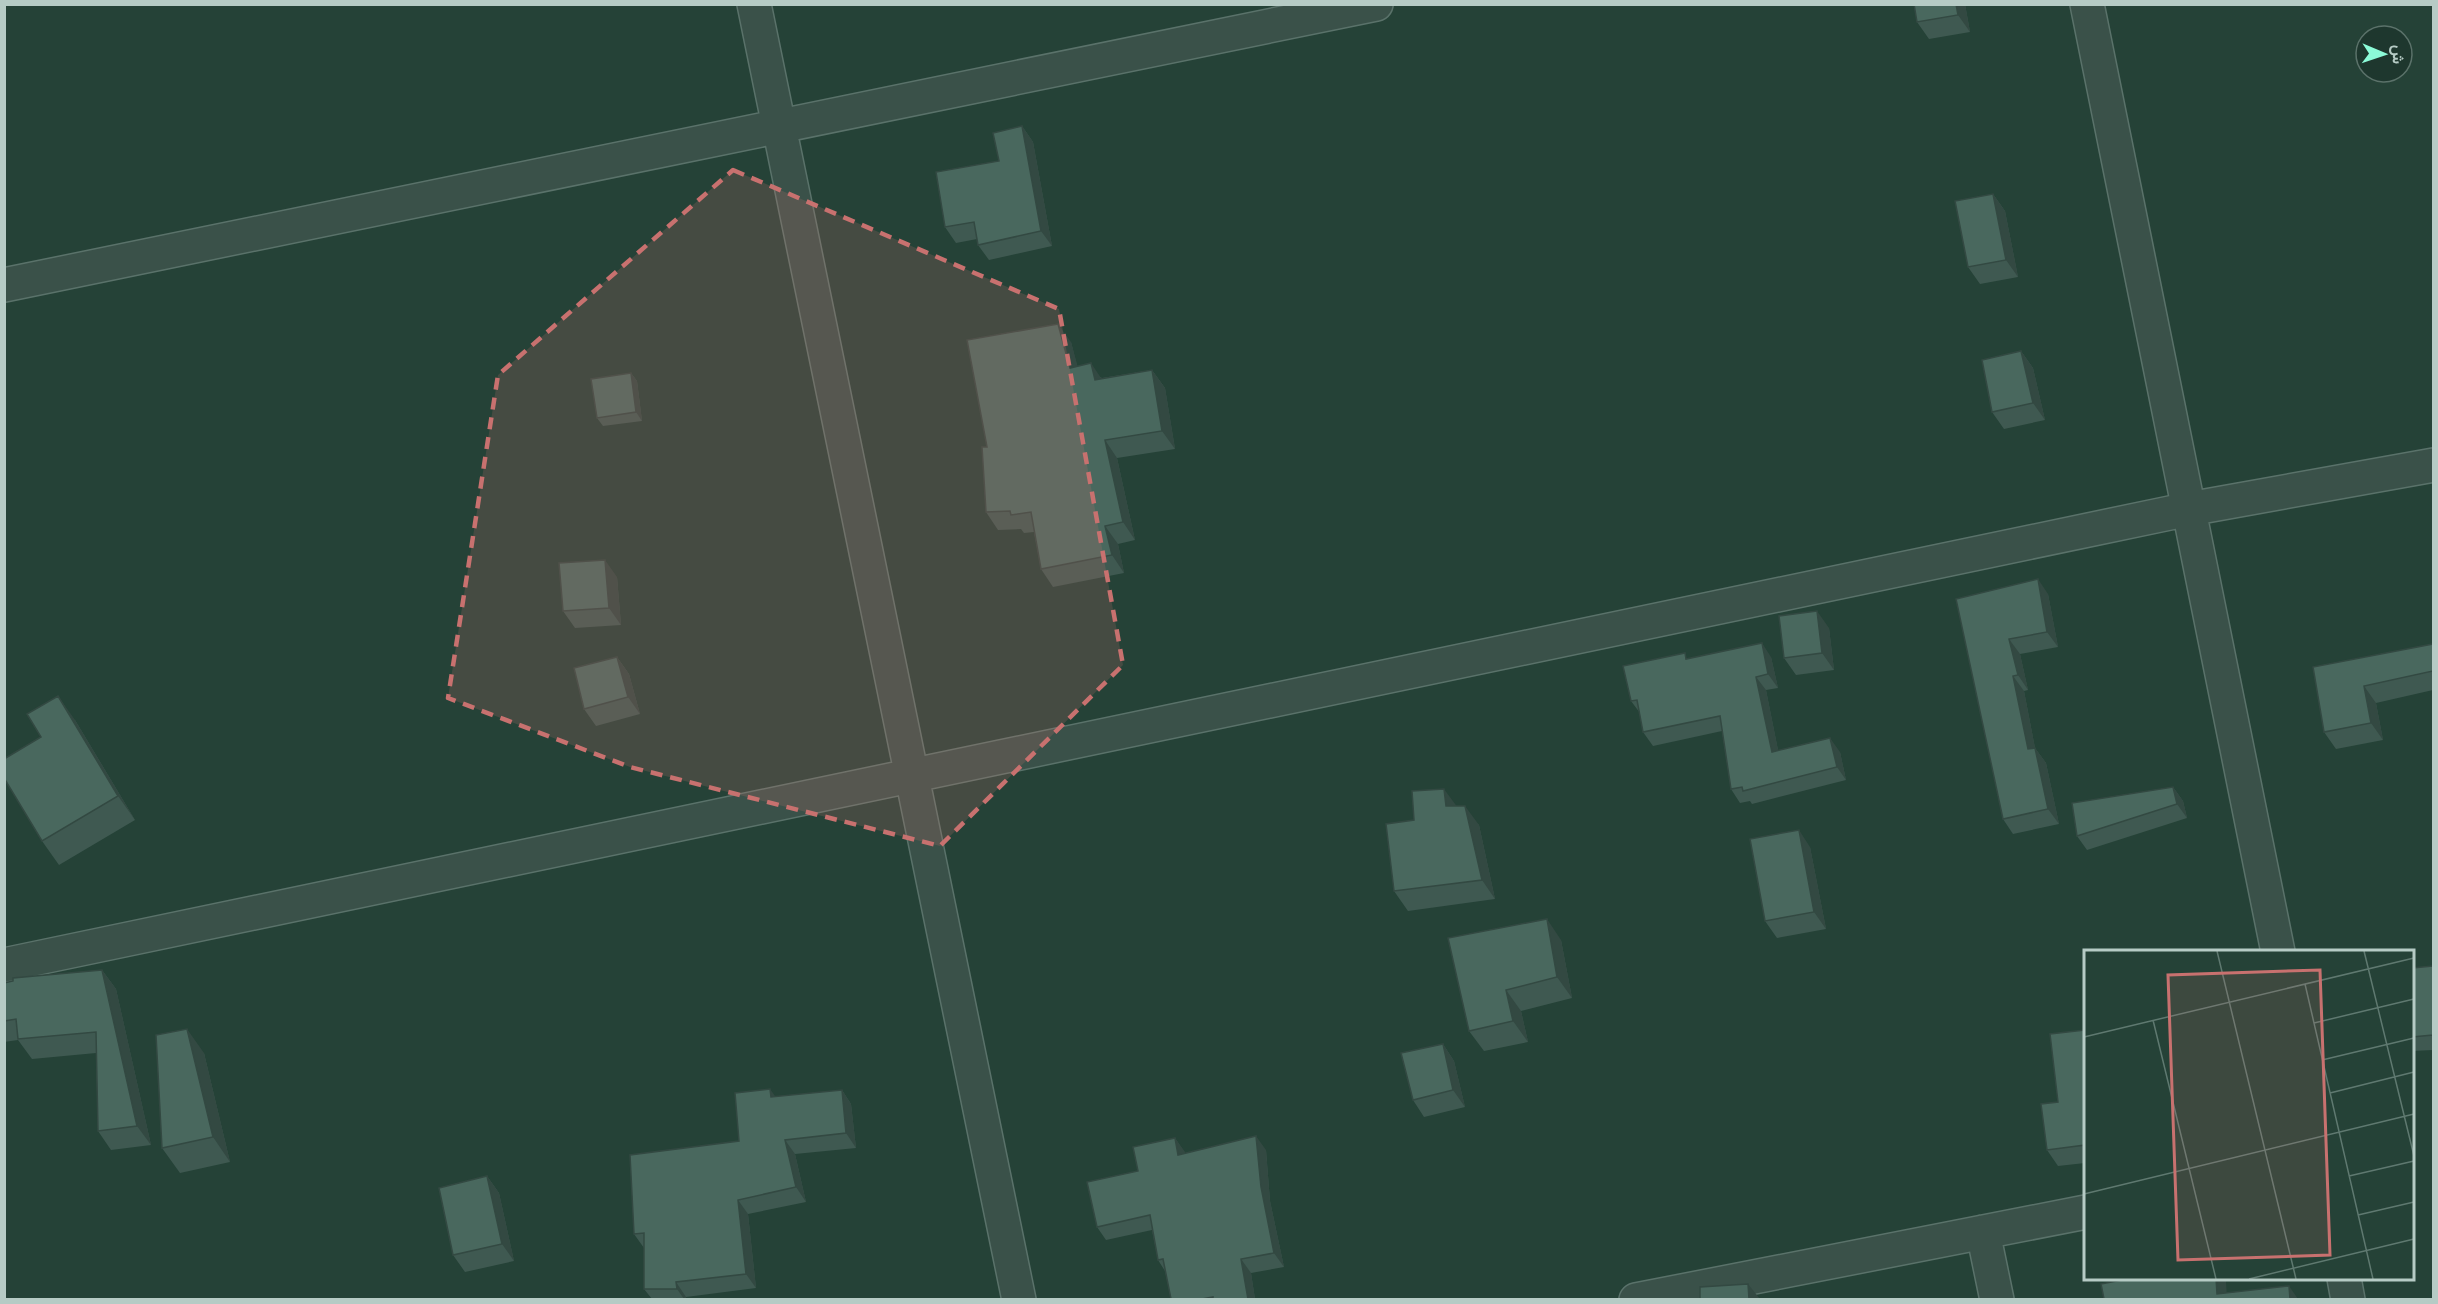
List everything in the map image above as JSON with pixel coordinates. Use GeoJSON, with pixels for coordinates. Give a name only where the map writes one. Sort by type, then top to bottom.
{"type":"FeatureCollection","features":[{"type":"Feature","properties":{"kind":"street"},"geometry":{"type":"LineString","coordinates":[[754,4],[1018,1299]]}},
{"type":"Feature","properties":{"kind":"street"},"geometry":{"type":"LineString","coordinates":[[4,285],[1376,4]]}},
{"type":"Feature","properties":{"kind":"street"},"geometry":{"type":"LineString","coordinates":[[2087,4],[2278,950]]}},
{"type":"Feature","properties":{"kind":"street"},"geometry":{"type":"LineString","coordinates":[[4,965],[2189,509],[2433,465]]}},
{"type":"Feature","properties":{"kind":"street"},"geometry":{"type":"LineString","coordinates":[[1655,1298],[2084,1212]]}},
{"type":"Feature","properties":{"kind":"street"},"geometry":{"type":"LineString","coordinates":[[1983,1232],[1997,1299]]}},
{"type":"Feature","properties":{"kind":"street"},"geometry":{"type":"LineString","coordinates":[[2344,1280],[2348,1299]]}},
{"type":"Feature","properties":{"kind":"highlighted area"},"geometry":{"type":"Polygon","coordinates":[[[733,170],[1059,309],[1123,665],[940,846],[630,767],[448,698],[498,375],[733,170]]]}},
{"type":"Feature","properties":{"kind":"building"},"geometry":{"type":"Polygon","coordinates":[[[1914,4],[1956,4],[1958,15],[1917,22],[1914,4]]]}},
{"type":"Feature","properties":{"kind":"building"},"geometry":{"type":"Polygon","coordinates":[[[1022,126],[1041,231],[978,245],[974,222],[945,227],[936,172],[999,161],[993,133],[1022,126]]]}},
{"type":"Feature","properties":{"kind":"building"},"geometry":{"type":"Polygon","coordinates":[[[1993,194],[2006,260],[1968,267],[1955,201],[1993,194]]]}},
{"type":"Feature","properties":{"kind":"building"},"geometry":{"type":"Polygon","coordinates":[[[1058,324],[1070,368],[1091,363],[1095,380],[1152,370],[1162,431],[1105,440],[1123,522],[1105,526],[1112,555],[1041,569],[1031,512],[1011,515],[1010,511],[986,512],[982,447],[987,447],[967,340],[1058,324]]]}},
{"type":"Feature","properties":{"kind":"building"},"geometry":{"type":"Polygon","coordinates":[[[2021,351],[2033,403],[1992,412],[1982,360],[2021,351]]]}},
{"type":"Feature","properties":{"kind":"building"},"geometry":{"type":"Polygon","coordinates":[[[631,373],[636,412],[597,418],[591,379],[631,373]]]}},
{"type":"Feature","properties":{"kind":"building"},"geometry":{"type":"Polygon","coordinates":[[[605,560],[609,608],[563,611],[559,563],[605,560]]]}},
{"type":"Feature","properties":{"kind":"building"},"geometry":{"type":"Polygon","coordinates":[[[2038,579],[2047,632],[2009,639],[2018,675],[2013,676],[2028,749],[2035,748],[2048,809],[2003,819],[1956,599],[2038,579]]]}},
{"type":"Feature","properties":{"kind":"building"},"geometry":{"type":"Polygon","coordinates":[[[1817,611],[1822,653],[1784,658],[1779,616],[1817,611]]]}},
{"type":"Feature","properties":{"kind":"building"},"geometry":{"type":"Polygon","coordinates":[[[1762,643],[1768,674],[1756,677],[1772,752],[1830,738],[1837,767],[1743,791],[1742,787],[1731,789],[1720,716],[1643,732],[1637,700],[1631,701],[1623,666],[1685,653],[1686,659],[1762,643]]]}},
{"type":"Feature","properties":{"kind":"building"},"geometry":{"type":"Polygon","coordinates":[[[2433,644],[2433,671],[2364,686],[2371,723],[2324,732],[2313,667],[2433,644]]]}},
{"type":"Feature","properties":{"kind":"building"},"geometry":{"type":"Polygon","coordinates":[[[617,657],[628,697],[584,709],[574,668],[617,657]]]}},
{"type":"Feature","properties":{"kind":"building"},"geometry":{"type":"Polygon","coordinates":[[[58,696],[118,796],[42,841],[4,778],[4,759],[41,737],[27,714],[58,696]]]}},
{"type":"Feature","properties":{"kind":"building"},"geometry":{"type":"Polygon","coordinates":[[[2173,787],[2177,804],[2077,836],[2072,803],[2173,787]]]}},
{"type":"Feature","properties":{"kind":"building"},"geometry":{"type":"Polygon","coordinates":[[[1444,789],[1446,806],[1465,806],[1482,880],[1394,891],[1386,824],[1414,820],[1412,791],[1444,789]]]}},
{"type":"Feature","properties":{"kind":"building"},"geometry":{"type":"Polygon","coordinates":[[[1799,830],[1814,912],[1765,921],[1750,839],[1799,830]]]}},
{"type":"Feature","properties":{"kind":"building"},"geometry":{"type":"Polygon","coordinates":[[[1547,919],[1557,977],[1506,990],[1513,1021],[1469,1031],[1448,938],[1547,919]]]}},
{"type":"Feature","properties":{"kind":"building"},"geometry":{"type":"Polygon","coordinates":[[[2433,966],[2433,1035],[2414,1037],[2414,968],[2433,966]]]}},
{"type":"Feature","properties":{"kind":"building"},"geometry":{"type":"Polygon","coordinates":[[[102,970],[137,1126],[98,1131],[96,1032],[18,1039],[16,1019],[4,1021],[4,983],[13,981],[13,978],[102,970]]]}},
{"type":"Feature","properties":{"kind":"building"},"geometry":{"type":"Polygon","coordinates":[[[187,1029],[213,1137],[162,1148],[156,1035],[187,1029]]]}},
{"type":"Feature","properties":{"kind":"building"},"geometry":{"type":"Polygon","coordinates":[[[2084,1030],[2084,1145],[2047,1150],[2041,1104],[2058,1102],[2050,1034],[2084,1030]]]}},
{"type":"Feature","properties":{"kind":"building"},"geometry":{"type":"Polygon","coordinates":[[[1443,1044],[1453,1090],[1413,1100],[1401,1053],[1443,1044]]]}},
{"type":"Feature","properties":{"kind":"building"},"geometry":{"type":"Polygon","coordinates":[[[770,1089],[771,1097],[842,1090],[846,1133],[785,1140],[796,1187],[738,1200],[746,1274],[676,1282],[677,1289],[644,1289],[644,1233],[634,1234],[630,1155],[739,1141],[735,1093],[770,1089]]]}},
{"type":"Feature","properties":{"kind":"building"},"geometry":{"type":"Polygon","coordinates":[[[1256,1136],[1261,1187],[1274,1253],[1241,1259],[1248,1299],[1213,1299],[1213,1297],[1171,1299],[1163,1259],[1158,1260],[1150,1215],[1097,1227],[1087,1182],[1138,1171],[1133,1147],[1175,1138],[1178,1155],[1256,1136]]]}},
{"type":"Feature","properties":{"kind":"building"},"geometry":{"type":"Polygon","coordinates":[[[487,1176],[502,1244],[453,1255],[439,1188],[487,1176]]]}},
{"type":"Feature","properties":{"kind":"building"},"geometry":{"type":"Polygon","coordinates":[[[2122,1280],[2216,1280],[2217,1294],[2289,1286],[2290,1299],[2104,1299],[2101,1284],[2122,1280]]]}},
{"type":"Feature","properties":{"kind":"building"},"geometry":{"type":"Polygon","coordinates":[[[1748,1284],[1749,1299],[1700,1299],[1700,1287],[1748,1284]]]}}]}
